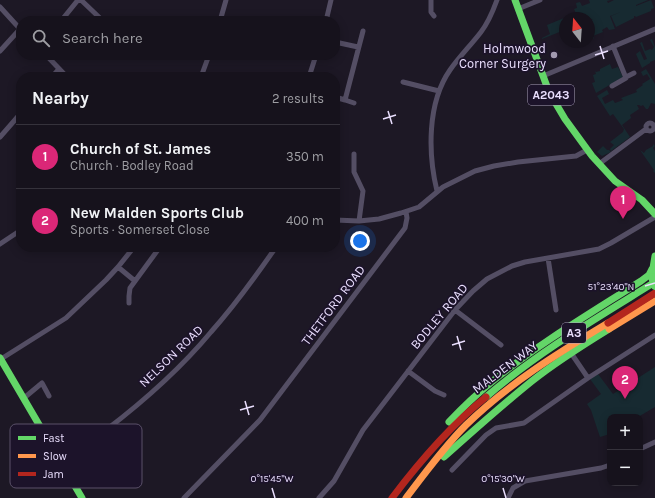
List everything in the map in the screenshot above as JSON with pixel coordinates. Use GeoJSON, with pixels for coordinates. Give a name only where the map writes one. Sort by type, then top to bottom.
{"type":"FeatureCollection","features":[{"type":"Feature","properties":{"kind":"main road","name":"A2043"},"geometry":{"type":"LineString","coordinates":[[515,0],[543,76],[558,109],[587,150],[599,164],[615,181],[642,200],[655,214]]}},
{"type":"Feature","properties":{"kind":"main road"},"geometry":{"type":"LineString","coordinates":[[655,255],[653,276],[655,286]]}},
{"type":"Feature","properties":{"kind":"main road"},"geometry":{"type":"LineString","coordinates":[[411,472],[418,458],[475,396],[506,370],[536,348],[649,275],[653,276]]}},
{"type":"Feature","properties":{"kind":"main road","name":"MALDEN WAY"},"geometry":{"type":"LineString","coordinates":[[392,498],[411,472],[465,415],[501,384],[653,276]]}},
{"type":"Feature","properties":{"kind":"main road","name":"MALDEN WAY"},"geometry":{"type":"LineString","coordinates":[[406,498],[430,465],[466,426],[520,379],[572,344],[655,292]]}},
{"type":"Feature","properties":{"kind":"main road"},"geometry":{"type":"LineString","coordinates":[[430,465],[447,455],[486,419],[533,380],[571,353],[655,301]]}},
{"type":"Feature","properties":{"kind":"main road"},"geometry":{"type":"LineString","coordinates":[[0,359],[39,424]]}},
{"type":"Feature","properties":{"kind":"main road"},"geometry":{"type":"LineString","coordinates":[[76,488],[82,498]]}},
{"type":"Feature","properties":{"kind":"street"},"geometry":{"type":"LineString","coordinates":[[65,16],[78,0]]}},
{"type":"Feature","properties":{"kind":"street"},"geometry":{"type":"LineString","coordinates":[[81,0],[98,16]]}},
{"type":"Feature","properties":{"kind":"street"},"geometry":{"type":"LineString","coordinates":[[221,16],[226,0]]}},
{"type":"Feature","properties":{"kind":"street"},"geometry":{"type":"LineString","coordinates":[[327,16],[331,0]]}},
{"type":"Feature","properties":{"kind":"street"},"geometry":{"type":"LineString","coordinates":[[431,0],[431,12],[434,16]]}},
{"type":"Feature","properties":{"kind":"street"},"geometry":{"type":"LineString","coordinates":[[437,191],[432,172],[431,159],[432,122],[439,91],[449,71],[481,32],[497,0]]}},
{"type":"Feature","properties":{"kind":"street"},"geometry":{"type":"LineString","coordinates":[[518,9],[540,0]]}},
{"type":"Feature","properties":{"kind":"street"},"geometry":{"type":"LineString","coordinates":[[0,6],[16,24]]}},
{"type":"Feature","properties":{"kind":"street"},"geometry":{"type":"LineString","coordinates":[[543,76],[655,28]]}},
{"type":"Feature","properties":{"kind":"street"},"geometry":{"type":"LineString","coordinates":[[345,100],[363,31]]}},
{"type":"Feature","properties":{"kind":"street"},"geometry":{"type":"LineString","coordinates":[[0,51],[16,34]]}},
{"type":"Feature","properties":{"kind":"street"},"geometry":{"type":"LineString","coordinates":[[340,43],[358,47]]}},
{"type":"Feature","properties":{"kind":"street"},"geometry":{"type":"LineString","coordinates":[[613,46],[626,77]]}},
{"type":"Feature","properties":{"kind":"street"},"geometry":{"type":"LineString","coordinates":[[51,60],[62,72]]}},
{"type":"Feature","properties":{"kind":"street"},"geometry":{"type":"LineString","coordinates":[[203,72],[207,60]]}},
{"type":"Feature","properties":{"kind":"street"},"geometry":{"type":"LineString","coordinates":[[311,72],[314,60]]}},
{"type":"Feature","properties":{"kind":"street"},"geometry":{"type":"LineString","coordinates":[[612,86],[634,73]]}},
{"type":"Feature","properties":{"kind":"street"},"geometry":{"type":"LineString","coordinates":[[402,82],[439,91]]}},
{"type":"Feature","properties":{"kind":"street"},"geometry":{"type":"LineString","coordinates":[[340,99],[354,103]]}},
{"type":"Feature","properties":{"kind":"street"},"geometry":{"type":"LineString","coordinates":[[0,137],[16,119]]}},
{"type":"Feature","properties":{"kind":"street"},"geometry":{"type":"LineString","coordinates":[[599,164],[646,129]]}},
{"type":"Feature","properties":{"kind":"street"},"geometry":{"type":"LineString","coordinates":[[340,220],[360,221],[379,219],[406,212],[419,207],[428,201],[437,191],[475,171],[518,162],[570,158],[580,155],[587,150]]}},
{"type":"Feature","properties":{"kind":"street"},"geometry":{"type":"LineString","coordinates":[[354,154],[354,172],[363,191],[360,221]]}},
{"type":"Feature","properties":{"kind":"street","name":"THETFORD ROAD"},"geometry":{"type":"LineString","coordinates":[[184,498],[260,420],[404,228],[407,218],[406,212]]}},
{"type":"Feature","properties":{"kind":"street","name":"BODLEY ROAD"},"geometry":{"type":"LineString","coordinates":[[319,498],[334,481],[363,430],[455,310],[472,291],[499,272],[525,262],[599,249],[611,243],[655,214]]}},
{"type":"Feature","properties":{"kind":"street"},"geometry":{"type":"LineString","coordinates":[[0,244],[16,233]]}},
{"type":"Feature","properties":{"kind":"street"},"geometry":{"type":"LineString","coordinates":[[0,359],[66,318],[118,267],[130,252]]}},
{"type":"Feature","properties":{"kind":"street"},"geometry":{"type":"LineString","coordinates":[[129,303],[130,288],[156,252]]}},
{"type":"Feature","properties":{"kind":"street","name":"NELSON ROAD"},"geometry":{"type":"LineString","coordinates":[[113,424],[190,356],[232,307],[272,252]]}},
{"type":"Feature","properties":{"kind":"street"},"geometry":{"type":"LineString","coordinates":[[548,258],[556,310]]}},
{"type":"Feature","properties":{"kind":"street"},"geometry":{"type":"LineString","coordinates":[[118,267],[135,281]]}},
{"type":"Feature","properties":{"kind":"street"},"geometry":{"type":"LineString","coordinates":[[455,310],[501,345]]}},
{"type":"Feature","properties":{"kind":"street"},"geometry":{"type":"LineString","coordinates":[[452,470],[486,435],[496,428],[524,423],[588,378],[655,335]]}},
{"type":"Feature","properties":{"kind":"street"},"geometry":{"type":"LineString","coordinates":[[571,353],[588,378]]}},
{"type":"Feature","properties":{"kind":"street"},"geometry":{"type":"LineString","coordinates":[[408,371],[435,391],[444,395]]}},
{"type":"Feature","properties":{"kind":"street"},"geometry":{"type":"LineString","coordinates":[[24,398],[42,383],[49,396]]}},
{"type":"Feature","properties":{"kind":"street"},"geometry":{"type":"LineString","coordinates":[[643,448],[655,442]]}},
{"type":"Feature","properties":{"kind":"street"},"geometry":{"type":"LineString","coordinates":[[508,498],[513,488],[521,482],[607,466]]}},
{"type":"Feature","properties":{"kind":"shaded area"},"geometry":{"type":"Polygon","coordinates":[[[589,0],[611,0],[607,1],[608,3],[614,0],[648,0],[636,6],[651,0],[654,8],[651,9],[651,11],[636,17],[634,16],[634,18],[616,27],[611,16],[621,12],[610,16],[615,29],[609,30],[607,27],[602,30],[603,32],[595,35],[595,12],[575,12],[574,9],[577,8],[576,3],[580,2],[582,6],[590,3],[589,0]]]}},
{"type":"Feature","properties":{"kind":"shaded area"},"geometry":{"type":"Polygon","coordinates":[[[559,20],[559,32],[542,39],[550,34],[547,25],[559,20]]]}},
{"type":"Feature","properties":{"kind":"shaded area"},"geometry":{"type":"Polygon","coordinates":[[[652,39],[655,47],[655,60],[642,68],[636,54],[640,51],[644,60],[647,59],[640,43],[642,42],[645,51],[650,49],[652,50],[654,47],[650,40],[652,39]]]}},
{"type":"Feature","properties":{"kind":"shaded area"},"geometry":{"type":"Polygon","coordinates":[[[610,64],[612,69],[618,67],[623,77],[596,93],[592,83],[595,82],[593,75],[596,74],[595,71],[600,71],[600,69],[610,64]]]}},
{"type":"Feature","properties":{"kind":"shaded area"},"geometry":{"type":"Polygon","coordinates":[[[646,69],[655,84],[655,104],[651,103],[648,109],[646,109],[643,105],[637,105],[639,109],[630,115],[631,118],[622,125],[630,137],[611,151],[610,149],[614,145],[610,142],[623,132],[624,129],[613,114],[610,116],[597,96],[607,90],[609,94],[602,98],[605,104],[613,100],[615,103],[623,100],[621,98],[637,92],[636,90],[643,85],[642,84],[650,79],[647,74],[643,76],[641,72],[646,69]]]}},
{"type":"Feature","properties":{"kind":"shaded area"},"geometry":{"type":"Polygon","coordinates":[[[653,144],[655,146],[653,148],[655,151],[655,173],[640,150],[644,153],[653,146],[653,144]]]}},
{"type":"Feature","properties":{"kind":"shaded area"},"geometry":{"type":"Polygon","coordinates":[[[603,146],[611,152],[602,156],[597,152],[603,146]]]}},
{"type":"Feature","properties":{"kind":"shaded area"},"geometry":{"type":"Polygon","coordinates":[[[655,367],[655,407],[643,414],[607,414],[607,435],[600,437],[591,410],[587,404],[601,394],[590,379],[598,374],[613,394],[655,367]]]}},
{"type":"Feature","properties":{"kind":"traffic: fast"},"geometry":{"type":"LineString","coordinates":[[515,0],[549,92],[565,119],[592,156],[615,181],[642,200],[655,214]]}},
{"type":"Feature","properties":{"kind":"traffic: fast"},"geometry":{"type":"LineString","coordinates":[[652,274],[655,256]]}},
{"type":"Feature","properties":{"kind":"traffic: fast"},"geometry":{"type":"LineString","coordinates":[[449,422],[476,395],[511,366],[641,281],[649,275],[652,269]]}},
{"type":"Feature","properties":{"kind":"traffic: fast"},"geometry":{"type":"LineString","coordinates":[[652,277],[655,286]]}},
{"type":"Feature","properties":{"kind":"traffic: fast"},"geometry":{"type":"LineString","coordinates":[[486,397],[547,350],[655,282]]}},
{"type":"Feature","properties":{"kind":"traffic: fast"},"geometry":{"type":"LineString","coordinates":[[444,457],[532,381],[560,360],[609,329]]}},
{"type":"Feature","properties":{"kind":"traffic: fast"},"geometry":{"type":"LineString","coordinates":[[0,358],[39,424]]}},
{"type":"Feature","properties":{"kind":"traffic: fast"},"geometry":{"type":"LineString","coordinates":[[76,488],[82,498]]}},
{"type":"Feature","properties":{"kind":"traffic: slow"},"geometry":{"type":"LineString","coordinates":[[609,329],[655,301]]}},
{"type":"Feature","properties":{"kind":"traffic: slow"},"geometry":{"type":"LineString","coordinates":[[406,498],[450,442],[482,410],[534,370],[608,323]]}},
{"type":"Feature","properties":{"kind":"traffic: jam"},"geometry":{"type":"LineString","coordinates":[[608,323],[655,293]]}},
{"type":"Feature","properties":{"kind":"traffic: jam"},"geometry":{"type":"LineString","coordinates":[[392,498],[436,444],[486,397]]}},
{"type":"Feature","properties":{"kind":"place","name":"Holmwood Corner Surgery"},"geometry":{"type":"Point","coordinates":[554,55]}},
{"type":"Feature","properties":{"kind":"place","name":"Church of St. James"},"geometry":{"type":"Point","coordinates":[623,219]}},
{"type":"Feature","properties":{"kind":"place","name":"New Malden Sports Club"},"geometry":{"type":"Point","coordinates":[625,399]}}]}
